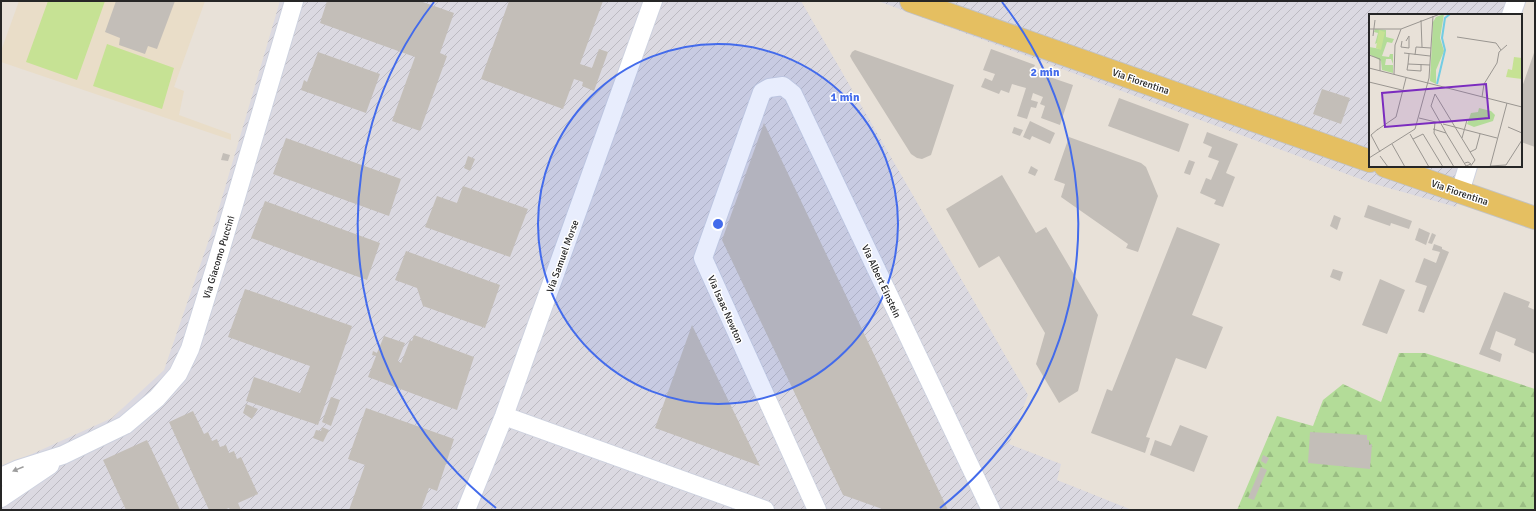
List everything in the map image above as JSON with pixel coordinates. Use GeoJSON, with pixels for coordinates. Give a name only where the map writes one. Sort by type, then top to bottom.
{"type":"FeatureCollection","features":[{"type":"Feature","properties":{"kind":"main road","name":"Via Fiorentina"},"geometry":{"type":"LineString","coordinates":[[911,1],[1369,161]]}},
{"type":"Feature","properties":{"kind":"main road","name":"Via Fiorentina"},"geometry":{"type":"LineString","coordinates":[[1388,167],[1535,218]]}},
{"type":"Feature","properties":{"kind":"street","name":"Via Giacomo Puccini"},"geometry":{"type":"LineString","coordinates":[[1,477],[19,469],[63,455],[125,425],[157,398],[178,374],[190,349],[294,1]]}},
{"type":"Feature","properties":{"kind":"street","name":"Via Samuel Morse"},"geometry":{"type":"LineString","coordinates":[[466,510],[504,416],[653,1]]}},
{"type":"Feature","properties":{"kind":"street"},"geometry":{"type":"LineString","coordinates":[[1510,14],[1516,1]]}},
{"type":"Feature","properties":{"kind":"street","name":"Via Albert Einstein"},"geometry":{"type":"LineString","coordinates":[[757,103],[762,92],[769,88],[783,86],[793,94],[991,510]]}},
{"type":"Feature","properties":{"kind":"street","name":"Via Isaac Newton"},"geometry":{"type":"LineString","coordinates":[[757,103],[703,258],[817,510]]}},
{"type":"Feature","properties":{"kind":"street"},"geometry":{"type":"LineString","coordinates":[[1460,192],[1468,167]]}},
{"type":"Feature","properties":{"kind":"street"},"geometry":{"type":"LineString","coordinates":[[504,416],[736,505],[765,510]]}},
{"type":"Feature","properties":{"kind":"street","name":"Via Giacomo Puccini"},"geometry":{"type":"LineString","coordinates":[[1,498],[63,455]]}},
{"type":"Feature","properties":{"kind":"shaded area"},"geometry":{"type":"Polygon","coordinates":[[[19,1],[205,1],[174,87],[184,91],[179,115],[231,134],[231,140],[1,62],[1,51],[19,1]]]}},
{"type":"Feature","properties":{"kind":"shaded area"},"geometry":{"type":"Polygon","coordinates":[[[280,1],[801,1],[1028,395],[1009,444],[1061,464],[1057,480],[1132,510],[1,510],[1,468],[112,418],[164,370],[214,225],[280,1]]]}},
{"type":"Feature","properties":{"kind":"shaded area"},"geometry":{"type":"Polygon","coordinates":[[[878,1],[1520,1],[1516,14],[1369,14],[1369,167],[1469,167],[1456,207],[1371,183],[878,1]]]}},
{"type":"Feature","properties":{"kind":"green space"},"geometry":{"type":"Polygon","coordinates":[[[48,1],[105,1],[77,80],[26,62],[48,1]]]}},
{"type":"Feature","properties":{"kind":"green space"},"geometry":{"type":"Polygon","coordinates":[[[107,44],[174,68],[162,109],[93,86],[107,44]]]}},
{"type":"Feature","properties":{"kind":"green space"},"geometry":{"type":"Polygon","coordinates":[[[1399,353],[1425,353],[1535,389],[1535,510],[1237,510],[1277,416],[1313,426],[1323,400],[1343,384],[1381,402],[1399,353]]]}},
{"type":"Feature","properties":{"kind":"building"},"geometry":{"type":"Polygon","coordinates":[[[116,1],[175,1],[157,49],[148,46],[145,54],[119,45],[120,38],[105,32],[116,1]]]}},
{"type":"Feature","properties":{"kind":"building"},"geometry":{"type":"Polygon","coordinates":[[[327,1],[420,1],[454,13],[440,53],[447,56],[420,131],[392,121],[415,57],[320,23],[327,1]]]}},
{"type":"Feature","properties":{"kind":"building"},"geometry":{"type":"Polygon","coordinates":[[[509,1],[603,1],[580,64],[592,68],[599,49],[608,52],[594,91],[582,86],[583,82],[574,79],[563,109],[481,79],[509,1]]]}},
{"type":"Feature","properties":{"kind":"building"},"geometry":{"type":"Polygon","coordinates":[[[991,49],[1035,65],[1032,71],[1073,85],[1060,125],[1041,118],[1045,106],[1040,104],[1043,97],[1033,93],[1031,100],[1038,102],[1036,108],[1031,107],[1027,119],[1017,116],[1026,88],[1012,84],[1009,93],[1001,90],[999,94],[981,87],[985,78],[992,81],[995,74],[983,70],[991,49]]]}},
{"type":"Feature","properties":{"kind":"building"},"geometry":{"type":"Polygon","coordinates":[[[855,50],[954,85],[931,155],[922,159],[911,154],[852,60],[850,56],[855,50]]]}},
{"type":"Feature","properties":{"kind":"building"},"geometry":{"type":"Polygon","coordinates":[[[1535,50],[1535,147],[1522,142],[1522,87],[1535,50]]]}},
{"type":"Feature","properties":{"kind":"building"},"geometry":{"type":"Polygon","coordinates":[[[318,52],[380,74],[366,113],[301,90],[304,80],[307,82],[318,52]]]}},
{"type":"Feature","properties":{"kind":"building"},"geometry":{"type":"Polygon","coordinates":[[[1322,89],[1350,98],[1341,124],[1313,114],[1322,89]]]}},
{"type":"Feature","properties":{"kind":"building"},"geometry":{"type":"Polygon","coordinates":[[[1119,98],[1189,124],[1179,152],[1108,126],[1119,98]]]}},
{"type":"Feature","properties":{"kind":"building"},"geometry":{"type":"Polygon","coordinates":[[[1030,121],[1055,133],[1050,144],[1032,136],[1030,140],[1023,137],[1030,121]]]}},
{"type":"Feature","properties":{"kind":"building"},"geometry":{"type":"Polygon","coordinates":[[[764,123],[948,510],[885,510],[843,495],[722,240],[764,123]]]}},
{"type":"Feature","properties":{"kind":"building"},"geometry":{"type":"Polygon","coordinates":[[[1014,127],[1023,130],[1020,136],[1012,133],[1014,127]]]}},
{"type":"Feature","properties":{"kind":"building"},"geometry":{"type":"Polygon","coordinates":[[[1207,132],[1238,144],[1226,173],[1235,177],[1223,207],[1214,204],[1216,200],[1200,193],[1206,178],[1211,180],[1219,161],[1208,157],[1212,147],[1203,143],[1207,132]]]}},
{"type":"Feature","properties":{"kind":"building"},"geometry":{"type":"Polygon","coordinates":[[[1069,137],[1141,163],[1146,167],[1158,196],[1138,252],[1126,248],[1128,244],[1061,197],[1065,184],[1054,180],[1069,137]]]}},
{"type":"Feature","properties":{"kind":"building"},"geometry":{"type":"Polygon","coordinates":[[[286,138],[401,179],[389,216],[273,174],[286,138]]]}},
{"type":"Feature","properties":{"kind":"building"},"geometry":{"type":"Polygon","coordinates":[[[223,153],[230,155],[228,161],[221,160],[223,153]]]}},
{"type":"Feature","properties":{"kind":"building"},"geometry":{"type":"Polygon","coordinates":[[[468,156],[475,159],[470,171],[464,168],[468,156]]]}},
{"type":"Feature","properties":{"kind":"building"},"geometry":{"type":"Polygon","coordinates":[[[1189,160],[1195,162],[1190,175],[1184,173],[1189,160]]]}},
{"type":"Feature","properties":{"kind":"building"},"geometry":{"type":"Polygon","coordinates":[[[1031,166],[1038,170],[1035,176],[1028,173],[1031,166]]]}},
{"type":"Feature","properties":{"kind":"building"},"geometry":{"type":"Polygon","coordinates":[[[1002,175],[1036,233],[1046,227],[1098,315],[1078,391],[1059,403],[1036,364],[1045,333],[999,256],[979,268],[946,209],[1002,175]]]}},
{"type":"Feature","properties":{"kind":"building"},"geometry":{"type":"Polygon","coordinates":[[[463,186],[528,209],[510,257],[425,227],[437,196],[457,203],[463,186]]]}},
{"type":"Feature","properties":{"kind":"building"},"geometry":{"type":"Polygon","coordinates":[[[265,201],[380,243],[367,280],[251,238],[265,201]]]}},
{"type":"Feature","properties":{"kind":"building"},"geometry":{"type":"Polygon","coordinates":[[[1368,205],[1412,221],[1409,229],[1391,223],[1390,226],[1364,217],[1368,205]]]}},
{"type":"Feature","properties":{"kind":"building"},"geometry":{"type":"Polygon","coordinates":[[[1334,215],[1341,218],[1337,230],[1330,226],[1334,215]]]}},
{"type":"Feature","properties":{"kind":"building"},"geometry":{"type":"Polygon","coordinates":[[[1177,227],[1220,244],[1192,315],[1223,327],[1206,369],[1176,358],[1146,437],[1150,438],[1145,453],[1091,433],[1107,389],[1112,391],[1177,227]]]}},
{"type":"Feature","properties":{"kind":"building"},"geometry":{"type":"Polygon","coordinates":[[[1419,228],[1430,233],[1426,245],[1415,240],[1419,228]]]}},
{"type":"Feature","properties":{"kind":"building"},"geometry":{"type":"Polygon","coordinates":[[[1432,233],[1436,235],[1432,244],[1428,243],[1432,233]]]}},
{"type":"Feature","properties":{"kind":"building"},"geometry":{"type":"Polygon","coordinates":[[[1434,244],[1449,252],[1424,313],[1418,311],[1427,286],[1415,282],[1424,258],[1436,263],[1440,252],[1432,250],[1434,244]]]}},
{"type":"Feature","properties":{"kind":"building"},"geometry":{"type":"Polygon","coordinates":[[[406,251],[500,285],[485,328],[423,306],[417,288],[395,280],[406,251]]]}},
{"type":"Feature","properties":{"kind":"building"},"geometry":{"type":"Polygon","coordinates":[[[1333,269],[1343,272],[1340,281],[1330,277],[1333,269]]]}},
{"type":"Feature","properties":{"kind":"building"},"geometry":{"type":"Polygon","coordinates":[[[1380,279],[1405,290],[1387,334],[1362,325],[1380,279]]]}},
{"type":"Feature","properties":{"kind":"building"},"geometry":{"type":"Polygon","coordinates":[[[245,289],[352,326],[318,425],[246,401],[254,377],[300,393],[310,366],[228,337],[245,289]]]}},
{"type":"Feature","properties":{"kind":"building"},"geometry":{"type":"Polygon","coordinates":[[[1504,292],[1530,302],[1528,307],[1535,310],[1535,354],[1514,345],[1516,339],[1496,331],[1490,349],[1502,354],[1500,362],[1479,354],[1504,292]]]}},
{"type":"Feature","properties":{"kind":"building"},"geometry":{"type":"Polygon","coordinates":[[[692,325],[760,466],[655,428],[692,325]]]}},
{"type":"Feature","properties":{"kind":"building"},"geometry":{"type":"Polygon","coordinates":[[[414,335],[474,357],[457,410],[368,377],[376,356],[372,355],[373,351],[377,353],[384,336],[405,343],[398,361],[401,363],[410,340],[412,341],[414,335]]]}},
{"type":"Feature","properties":{"kind":"building"},"geometry":{"type":"Polygon","coordinates":[[[331,397],[340,400],[331,426],[322,422],[331,397]]]}},
{"type":"Feature","properties":{"kind":"building"},"geometry":{"type":"Polygon","coordinates":[[[246,404],[258,409],[252,419],[243,413],[246,404]]]}},
{"type":"Feature","properties":{"kind":"building"},"geometry":{"type":"Polygon","coordinates":[[[366,408],[454,439],[437,491],[429,488],[421,510],[349,510],[365,465],[348,459],[366,408]]]}},
{"type":"Feature","properties":{"kind":"building"},"geometry":{"type":"Polygon","coordinates":[[[193,411],[204,434],[208,432],[212,441],[217,439],[220,447],[226,445],[229,453],[234,451],[237,459],[241,457],[258,494],[238,503],[241,510],[230,510],[229,508],[224,510],[209,510],[169,422],[193,411]]]}},
{"type":"Feature","properties":{"kind":"building"},"geometry":{"type":"Polygon","coordinates":[[[1180,425],[1208,436],[1194,472],[1150,455],[1155,440],[1171,446],[1180,425]]]}},
{"type":"Feature","properties":{"kind":"building"},"geometry":{"type":"Polygon","coordinates":[[[322,427],[329,430],[323,442],[313,438],[316,430],[321,431],[322,427]]]}},
{"type":"Feature","properties":{"kind":"building"},"geometry":{"type":"Polygon","coordinates":[[[1310,432],[1367,435],[1369,445],[1372,444],[1370,469],[1308,463],[1310,432]]]}},
{"type":"Feature","properties":{"kind":"building"},"geometry":{"type":"Polygon","coordinates":[[[147,440],[180,510],[126,510],[103,460],[147,440]]]}},
{"type":"Feature","properties":{"kind":"building"},"geometry":{"type":"Polygon","coordinates":[[[1263,455],[1269,458],[1266,464],[1261,461],[1263,455]]]}},
{"type":"Feature","properties":{"kind":"building"},"geometry":{"type":"Polygon","coordinates":[[[1261,467],[1267,470],[1254,500],[1248,498],[1261,467]]]}}]}
